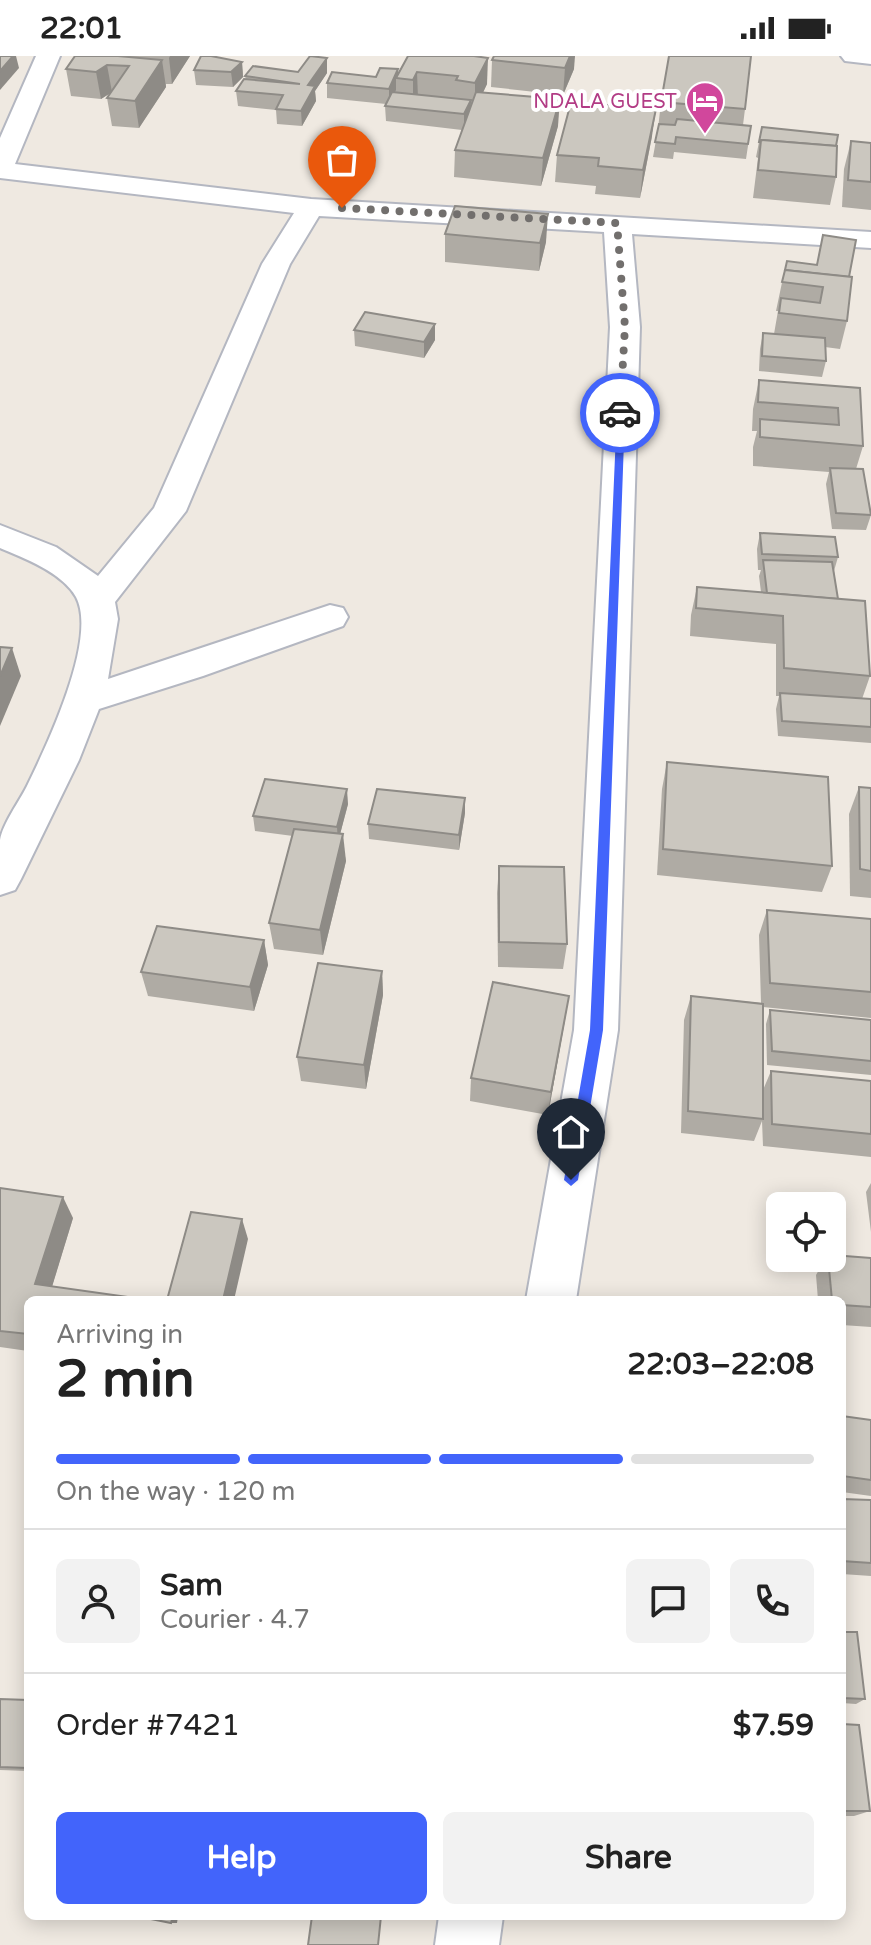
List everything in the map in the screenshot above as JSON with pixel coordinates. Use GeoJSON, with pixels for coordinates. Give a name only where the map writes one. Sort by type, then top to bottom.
{"type":"FeatureCollection","features":[{"type":"Feature","properties":{"kind":"street"},"geometry":{"type":"LineString","coordinates":[[48,56],[0,169],[311,207],[871,240]]}},
{"type":"Feature","properties":{"kind":"street"},"geometry":{"type":"LineString","coordinates":[[853,56],[871,57]]}},
{"type":"Feature","properties":{"kind":"street"},"geometry":{"type":"LineString","coordinates":[[95,603],[169,511],[276,264],[311,207]]}},
{"type":"Feature","properties":{"kind":"street"},"geometry":{"type":"LineString","coordinates":[[552,1296],[596,1030],[625,327],[617,223]]}},
{"type":"Feature","properties":{"kind":"street"},"geometry":{"type":"LineString","coordinates":[[0,536],[30,546],[84,581],[100,610],[96,655],[86,699],[0,879]]}},
{"type":"Feature","properties":{"kind":"street"},"geometry":{"type":"LineString","coordinates":[[86,699],[190,667],[330,617]]}},
{"type":"Feature","properties":{"kind":"street"},"geometry":{"type":"LineString","coordinates":[[467,1945],[470,1920]]}},
{"type":"Feature","properties":{"kind":"building"},"geometry":{"type":"Polygon","coordinates":[[[0,56],[13,56],[0,71],[0,56]]]}},
{"type":"Feature","properties":{"kind":"building"},"geometry":{"type":"Polygon","coordinates":[[[75,56],[162,60],[135,101],[107,98],[129,66],[107,65],[96,72],[66,69],[75,56]]]}},
{"type":"Feature","properties":{"kind":"building"},"geometry":{"type":"Polygon","coordinates":[[[201,56],[242,62],[231,72],[194,70],[201,56]]]}},
{"type":"Feature","properties":{"kind":"building"},"geometry":{"type":"Polygon","coordinates":[[[310,56],[327,58],[308,85],[315,86],[301,111],[276,109],[283,95],[236,91],[244,79],[300,84],[245,76],[253,66],[298,72],[310,56]]]}},
{"type":"Feature","properties":{"kind":"building"},"geometry":{"type":"Polygon","coordinates":[[[408,56],[488,58],[475,83],[456,80],[458,76],[417,72],[413,80],[396,78],[408,56]]]}},
{"type":"Feature","properties":{"kind":"building"},"geometry":{"type":"Polygon","coordinates":[[[494,56],[570,56],[565,68],[492,60],[494,56]]]}},
{"type":"Feature","properties":{"kind":"building"},"geometry":{"type":"Polygon","coordinates":[[[669,56],[751,56],[745,109],[661,102],[669,56]]]}},
{"type":"Feature","properties":{"kind":"building"},"geometry":{"type":"Polygon","coordinates":[[[380,68],[398,69],[389,89],[327,83],[332,72],[376,77],[380,68]]]}},
{"type":"Feature","properties":{"kind":"building"},"geometry":{"type":"Polygon","coordinates":[[[392,92],[471,100],[464,114],[385,106],[392,92]]]}},
{"type":"Feature","properties":{"kind":"building"},"geometry":{"type":"Polygon","coordinates":[[[476,92],[560,99],[543,158],[455,150],[476,92]]]}},
{"type":"Feature","properties":{"kind":"building"},"geometry":{"type":"Polygon","coordinates":[[[571,102],[656,109],[643,170],[598,166],[599,158],[557,155],[571,102]]]}},
{"type":"Feature","properties":{"kind":"building"},"geometry":{"type":"Polygon","coordinates":[[[677,119],[751,126],[748,144],[676,137],[675,144],[655,142],[659,124],[675,125],[677,119]]]}},
{"type":"Feature","properties":{"kind":"building"},"geometry":{"type":"Polygon","coordinates":[[[762,127],[838,135],[836,146],[759,142],[762,127]]]}},
{"type":"Feature","properties":{"kind":"building"},"geometry":{"type":"Polygon","coordinates":[[[761,140],[837,146],[836,177],[758,170],[761,140]]]}},
{"type":"Feature","properties":{"kind":"building"},"geometry":{"type":"Polygon","coordinates":[[[851,141],[871,143],[871,182],[848,180],[851,141]]]}},
{"type":"Feature","properties":{"kind":"building"},"geometry":{"type":"Polygon","coordinates":[[[455,206],[548,214],[540,243],[445,234],[455,206]]]}},
{"type":"Feature","properties":{"kind":"building"},"geometry":{"type":"Polygon","coordinates":[[[823,235],[856,240],[849,277],[785,270],[787,261],[817,265],[823,235]]]}},
{"type":"Feature","properties":{"kind":"building"},"geometry":{"type":"Polygon","coordinates":[[[785,270],[852,277],[847,321],[779,313],[781,298],[820,303],[823,287],[782,282],[785,270]]]}},
{"type":"Feature","properties":{"kind":"building"},"geometry":{"type":"Polygon","coordinates":[[[365,312],[435,324],[424,342],[354,330],[365,312]]]}},
{"type":"Feature","properties":{"kind":"building"},"geometry":{"type":"Polygon","coordinates":[[[763,333],[825,338],[826,361],[762,356],[763,333]]]}},
{"type":"Feature","properties":{"kind":"building"},"geometry":{"type":"Polygon","coordinates":[[[759,380],[860,388],[863,446],[760,437],[760,419],[839,425],[838,408],[758,402],[759,380]]]}},
{"type":"Feature","properties":{"kind":"building"},"geometry":{"type":"Polygon","coordinates":[[[830,468],[863,469],[871,515],[836,513],[830,468]]]}},
{"type":"Feature","properties":{"kind":"building"},"geometry":{"type":"Polygon","coordinates":[[[760,533],[835,537],[838,557],[762,554],[760,533]]]}},
{"type":"Feature","properties":{"kind":"building"},"geometry":{"type":"Polygon","coordinates":[[[763,560],[832,562],[838,599],[767,593],[763,560]]]}},
{"type":"Feature","properties":{"kind":"building"},"geometry":{"type":"Polygon","coordinates":[[[697,587],[865,601],[870,676],[784,668],[783,616],[696,608],[697,587]]]}},
{"type":"Feature","properties":{"kind":"building"},"geometry":{"type":"Polygon","coordinates":[[[0,647],[12,648],[0,676],[0,647]]]}},
{"type":"Feature","properties":{"kind":"building"},"geometry":{"type":"Polygon","coordinates":[[[780,693],[871,699],[871,727],[782,721],[780,693]]]}},
{"type":"Feature","properties":{"kind":"building"},"geometry":{"type":"Polygon","coordinates":[[[667,762],[828,777],[832,866],[663,849],[667,762]]]}},
{"type":"Feature","properties":{"kind":"building"},"geometry":{"type":"Polygon","coordinates":[[[265,779],[347,789],[337,827],[253,816],[265,779]]]}},
{"type":"Feature","properties":{"kind":"building"},"geometry":{"type":"Polygon","coordinates":[[[859,787],[871,788],[871,871],[860,869],[859,787]]]}},
{"type":"Feature","properties":{"kind":"building"},"geometry":{"type":"Polygon","coordinates":[[[377,789],[465,798],[459,835],[368,824],[377,789]]]}},
{"type":"Feature","properties":{"kind":"building"},"geometry":{"type":"Polygon","coordinates":[[[294,829],[343,834],[320,930],[269,923],[294,829]]]}},
{"type":"Feature","properties":{"kind":"building"},"geometry":{"type":"Polygon","coordinates":[[[499,866],[564,867],[567,944],[499,942],[499,866]]]}},
{"type":"Feature","properties":{"kind":"building"},"geometry":{"type":"Polygon","coordinates":[[[767,910],[871,919],[871,992],[770,983],[767,910]]]}},
{"type":"Feature","properties":{"kind":"building"},"geometry":{"type":"Polygon","coordinates":[[[157,926],[264,940],[250,987],[141,972],[157,926]]]}},
{"type":"Feature","properties":{"kind":"building"},"geometry":{"type":"Polygon","coordinates":[[[318,963],[382,971],[364,1065],[297,1057],[318,963]]]}},
{"type":"Feature","properties":{"kind":"building"},"geometry":{"type":"Polygon","coordinates":[[[493,982],[569,996],[551,1092],[471,1078],[493,982]]]}},
{"type":"Feature","properties":{"kind":"building"},"geometry":{"type":"Polygon","coordinates":[[[691,996],[763,1004],[763,1119],[688,1111],[691,996]]]}},
{"type":"Feature","properties":{"kind":"building"},"geometry":{"type":"Polygon","coordinates":[[[770,1010],[871,1020],[871,1061],[772,1051],[770,1010]]]}},
{"type":"Feature","properties":{"kind":"building"},"geometry":{"type":"Polygon","coordinates":[[[771,1071],[871,1081],[871,1134],[772,1124],[771,1071]]]}},
{"type":"Feature","properties":{"kind":"building"},"geometry":{"type":"Polygon","coordinates":[[[0,1188],[63,1197],[35,1284],[120,1296],[24,1296],[24,1334],[0,1331],[0,1188]]]}},
{"type":"Feature","properties":{"kind":"building"},"geometry":{"type":"Polygon","coordinates":[[[191,1212],[242,1219],[224,1296],[168,1296],[191,1212]]]}},
{"type":"Feature","properties":{"kind":"building"},"geometry":{"type":"Polygon","coordinates":[[[846,1256],[871,1258],[871,1307],[846,1305],[846,1296],[832,1296],[829,1272],[846,1272],[846,1256]]]}},
{"type":"Feature","properties":{"kind":"building"},"geometry":{"type":"Polygon","coordinates":[[[846,1417],[871,1420],[871,1480],[846,1477],[846,1417]]]}},
{"type":"Feature","properties":{"kind":"building"},"geometry":{"type":"Polygon","coordinates":[[[846,1499],[871,1500],[871,1563],[846,1561],[846,1499]]]}},
{"type":"Feature","properties":{"kind":"building"},"geometry":{"type":"Polygon","coordinates":[[[846,1632],[857,1632],[865,1699],[846,1698],[846,1632]]]}},
{"type":"Feature","properties":{"kind":"building"},"geometry":{"type":"Polygon","coordinates":[[[0,1699],[24,1700],[24,1768],[0,1767],[0,1699]]]}},
{"type":"Feature","properties":{"kind":"building"},"geometry":{"type":"Polygon","coordinates":[[[846,1724],[859,1725],[870,1811],[846,1811],[846,1724]]]}},
{"type":"Feature","properties":{"kind":"building"},"geometry":{"type":"Polygon","coordinates":[[[311,1920],[381,1920],[378,1945],[308,1945],[311,1920]]]}},
{"type":"Feature","properties":{"kind":"way so far"},"geometry":{"type":"LineString","coordinates":[[342,208],[617,223],[625,327],[620,413]]}},
{"type":"Feature","properties":{"kind":"place","name":"NDALA GUEST"},"geometry":{"type":"Point","coordinates":[705,135]}},
{"type":"Feature","properties":{"kind":"route"},"geometry":{"type":"LineString","coordinates":[[571,1180],[596,1030],[620,413]]}}]}
